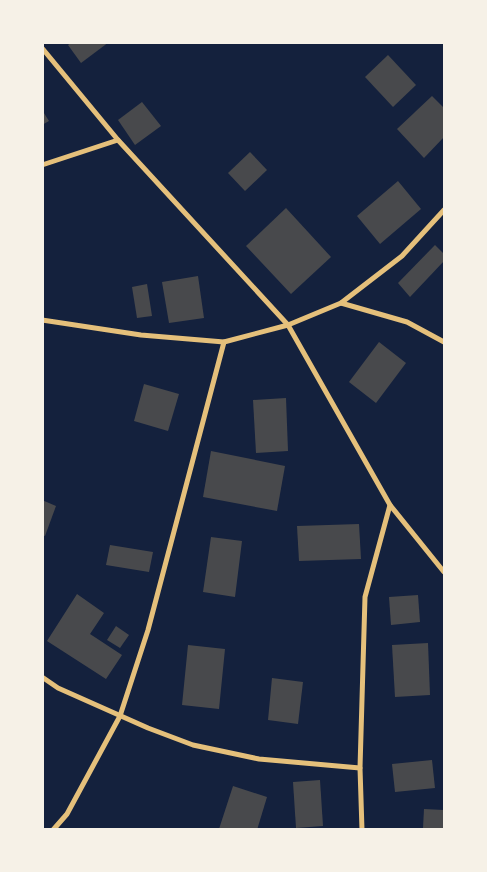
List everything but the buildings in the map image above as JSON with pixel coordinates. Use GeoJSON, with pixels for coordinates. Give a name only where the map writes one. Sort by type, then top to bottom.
{"type":"FeatureCollection","features":[{"type":"Feature","properties":{"kind":"street"},"geometry":{"type":"LineString","coordinates":[[42,48],[118,140],[288,326],[390,505],[444,572]]}},
{"type":"Feature","properties":{"kind":"street"},"geometry":{"type":"LineString","coordinates":[[42,165],[118,140]]}},
{"type":"Feature","properties":{"kind":"street"},"geometry":{"type":"LineString","coordinates":[[42,320],[140,335],[224,342],[288,326],[341,302],[402,256],[444,210]]}},
{"type":"Feature","properties":{"kind":"street"},"geometry":{"type":"LineString","coordinates":[[341,302],[406,322],[444,342]]}},
{"type":"Feature","properties":{"kind":"street"},"geometry":{"type":"LineString","coordinates":[[52,830],[67,814],[120,716],[148,630],[224,342]]}},
{"type":"Feature","properties":{"kind":"street"},"geometry":{"type":"LineString","coordinates":[[362,830],[360,768],[365,597],[390,505]]}},
{"type":"Feature","properties":{"kind":"street"},"geometry":{"type":"LineString","coordinates":[[42,677],[58,688],[120,716],[193,745],[249,757],[360,768]]}}]}
